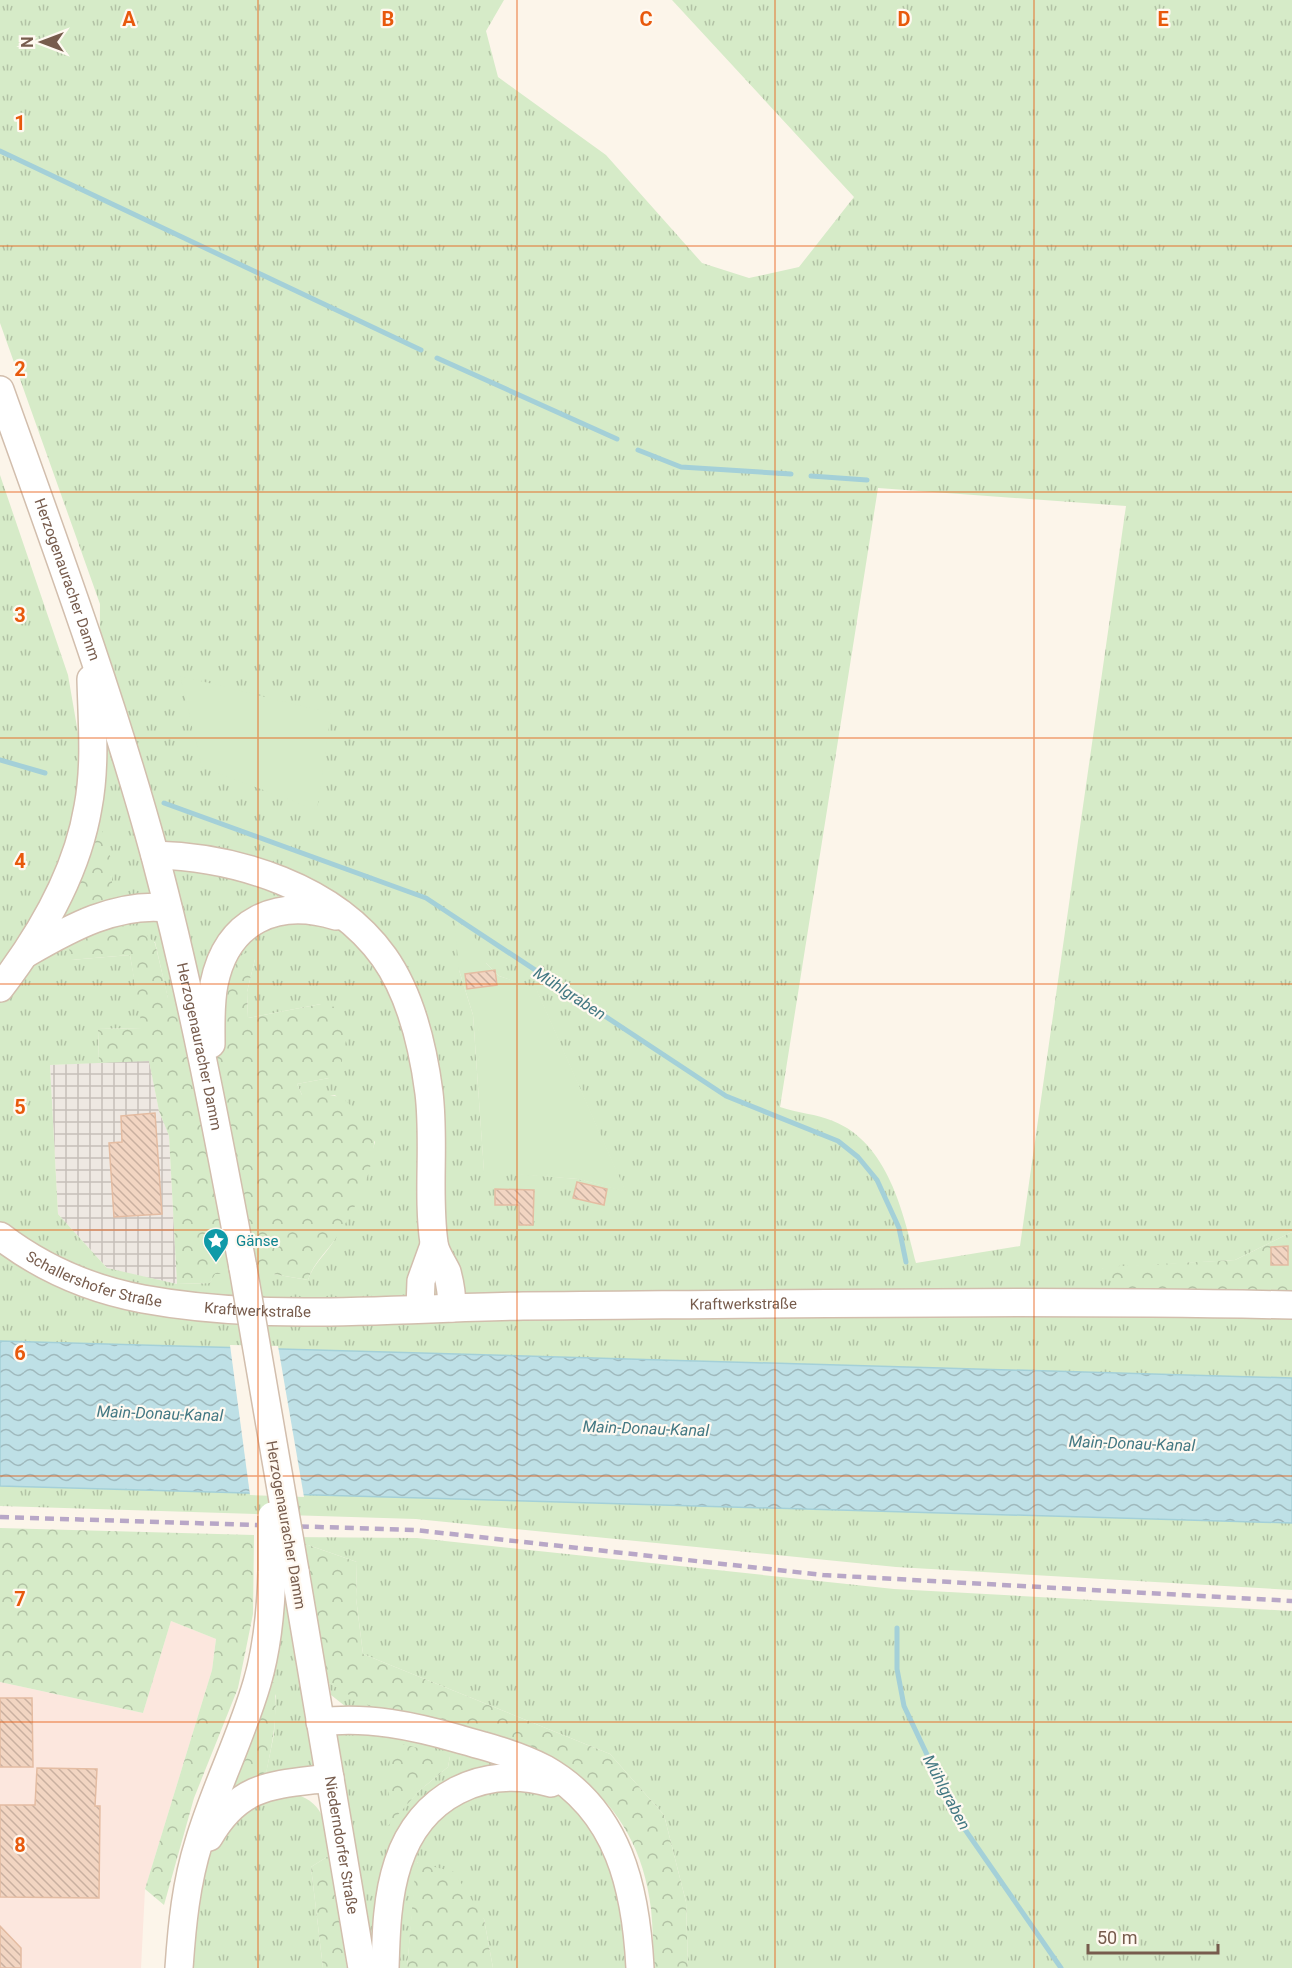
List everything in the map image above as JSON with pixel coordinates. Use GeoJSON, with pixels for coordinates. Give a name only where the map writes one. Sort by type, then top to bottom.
{"type":"FeatureCollection","features":[{"type":"Feature","properties":{"kind":"main road","name":"Herzogenauracher Damm"},"geometry":{"type":"LineString","coordinates":[[0,390],[91,648],[155,855],[168,908],[213,1104],[243,1268],[271,1434],[283,1571],[320,1722]]}},
{"type":"Feature","properties":{"kind":"main road"},"geometry":{"type":"LineString","coordinates":[[0,988],[27,953],[68,873],[88,808],[93,762],[91,648]]}},
{"type":"Feature","properties":{"kind":"main road"},"geometry":{"type":"LineString","coordinates":[[155,855],[214,861],[256,873],[314,896],[366,935],[384,957],[400,985],[413,1019],[429,1094],[434,1245],[421,1281],[420,1308]]}},
{"type":"Feature","properties":{"kind":"main road"},"geometry":{"type":"LineString","coordinates":[[27,953],[62,933],[114,912],[146,906],[168,908]]}},
{"type":"Feature","properties":{"kind":"main road"},"geometry":{"type":"LineString","coordinates":[[213,1104],[211,1011],[214,984],[219,964],[232,941],[256,920],[280,911],[309,911],[346,919]]}},
{"type":"Feature","properties":{"kind":"main road","name":"Schallershofer Straße"},"geometry":{"type":"LineString","coordinates":[[0,1236],[22,1253],[75,1280],[123,1294],[195,1306]]}},
{"type":"Feature","properties":{"kind":"main road"},"geometry":{"type":"LineString","coordinates":[[434,1245],[446,1272],[452,1308]]}},
{"type":"Feature","properties":{"kind":"main road","name":"Kraftwerkstraße"},"geometry":{"type":"LineString","coordinates":[[195,1306],[274,1312],[420,1308],[958,1303],[1292,1305]]}},
{"type":"Feature","properties":{"kind":"main road"},"geometry":{"type":"LineString","coordinates":[[179,1968],[182,1928],[191,1870],[209,1812],[257,1684],[283,1571]]}},
{"type":"Feature","properties":{"kind":"main road"},"geometry":{"type":"LineString","coordinates":[[320,1722],[385,1722],[449,1736],[521,1758],[544,1769],[572,1789],[598,1816],[622,1858],[632,1889],[638,1925],[640,1968]]}},
{"type":"Feature","properties":{"kind":"main road","name":"Niederndorfer Straße"},"geometry":{"type":"LineString","coordinates":[[320,1722],[330,1778],[373,1963]]}},
{"type":"Feature","properties":{"kind":"main road"},"geometry":{"type":"LineString","coordinates":[[373,1963],[399,1861],[416,1825],[439,1801],[466,1785],[494,1778],[523,1777],[572,1789]]}},
{"type":"Feature","properties":{"kind":"main road"},"geometry":{"type":"LineString","coordinates":[[191,1870],[222,1816],[238,1800],[272,1786],[330,1778]]}},
{"type":"Feature","properties":{"kind":"shaded area"},"geometry":{"type":"Polygon","coordinates":[[[149,1060],[159,1111],[169,1136],[177,1284],[108,1269],[58,1214],[50,1065],[149,1060]]]}},
{"type":"Feature","properties":{"kind":"shaded area"},"geometry":{"type":"Polygon","coordinates":[[[171,1621],[216,1639],[212,1670],[145,1889],[141,1968],[0,1968],[0,1682],[143,1713],[171,1621]]]}},
{"type":"Feature","properties":{"kind":"green space"},"geometry":{"type":"Polygon","coordinates":[[[0,0],[504,0],[486,31],[498,77],[606,155],[702,263],[749,278],[799,267],[854,197],[672,0],[1292,0],[1292,1232],[1235,1260],[1102,1268],[1292,1295],[1292,1378],[0,1341],[0,475],[68,675],[78,733],[99,734],[100,604],[0,323],[0,0]],[[878,488],[780,1107],[833,1121],[852,1131],[867,1145],[880,1162],[899,1201],[916,1263],[1020,1246],[1126,506],[878,488]],[[155,942],[70,960],[130,955],[143,1028],[98,1029],[99,1063],[50,1065],[58,1214],[107,1268],[177,1284],[210,1283],[214,1274],[273,1274],[308,1280],[333,1243],[348,1214],[375,1142],[335,1095],[302,1095],[297,1084],[329,1078],[321,1004],[248,1018],[247,992],[255,959],[168,999],[155,942]],[[486,963],[459,970],[473,1015],[484,1171],[578,1179],[625,1191],[536,989],[499,976],[486,963]]]}},
{"type":"Feature","properties":{"kind":"green space"},"geometry":{"type":"Polygon","coordinates":[[[180,676],[331,713],[317,810],[202,767],[180,676]]]}},
{"type":"Feature","properties":{"kind":"green space"},"geometry":{"type":"Polygon","coordinates":[[[99,821],[112,862],[112,925],[140,929],[155,943],[168,998],[246,953],[255,959],[247,992],[248,1018],[321,1004],[335,1007],[346,1017],[347,1035],[340,1071],[329,1078],[297,1084],[302,1095],[337,1096],[349,1103],[372,1134],[373,1156],[366,1181],[349,1217],[320,1258],[308,1280],[273,1274],[215,1274],[210,1283],[177,1284],[169,1136],[159,1111],[149,1061],[99,1063],[98,1029],[142,1028],[130,955],[70,960],[67,909],[99,821]]]}},
{"type":"Feature","properties":{"kind":"green space"},"geometry":{"type":"Polygon","coordinates":[[[454,917],[489,952],[486,963],[499,976],[536,988],[626,1192],[578,1179],[484,1172],[473,1015],[459,970],[454,917]]]}},
{"type":"Feature","properties":{"kind":"green space"},"geometry":{"type":"Polygon","coordinates":[[[1292,1232],[1292,1295],[1127,1299],[1102,1267],[1235,1260],[1292,1232]]]}},
{"type":"Feature","properties":{"kind":"green space"},"geometry":{"type":"Polygon","coordinates":[[[0,1486],[1292,1523],[1292,1590],[896,1567],[416,1519],[0,1506],[0,1486]]]}},
{"type":"Feature","properties":{"kind":"green space"},"geometry":{"type":"Polygon","coordinates":[[[0,1528],[254,1535],[253,1614],[238,1688],[194,1798],[164,1905],[145,1889],[212,1670],[216,1639],[171,1621],[143,1713],[0,1682],[0,1528]]]}},
{"type":"Feature","properties":{"kind":"green space"},"geometry":{"type":"Polygon","coordinates":[[[285,1537],[417,1538],[894,1589],[1292,1611],[1292,1968],[688,1968],[686,1902],[664,1815],[610,1754],[363,1654],[356,1598],[357,1562],[285,1537]]]}},
{"type":"Feature","properties":{"kind":"green space"},"geometry":{"type":"Polygon","coordinates":[[[285,1537],[357,1562],[356,1598],[363,1654],[610,1754],[664,1815],[686,1902],[688,1968],[654,1968],[651,1909],[644,1874],[633,1844],[617,1816],[597,1793],[573,1772],[547,1755],[484,1731],[422,1722],[385,1713],[329,1683],[285,1537]]]}},
{"type":"Feature","properties":{"kind":"green space"},"geometry":{"type":"Polygon","coordinates":[[[281,1593],[286,1595],[316,1771],[222,1806],[233,1774],[266,1773],[274,1734],[276,1696],[267,1678],[281,1593]]]}},
{"type":"Feature","properties":{"kind":"green space"},"geometry":{"type":"Polygon","coordinates":[[[267,1678],[274,1683],[276,1706],[266,1774],[245,1777],[233,1774],[267,1678]]]}},
{"type":"Feature","properties":{"kind":"green space"},"geometry":{"type":"Polygon","coordinates":[[[329,1683],[386,1713],[350,1710],[331,1695],[329,1683]]]}},
{"type":"Feature","properties":{"kind":"green space"},"geometry":{"type":"Polygon","coordinates":[[[369,1729],[523,1767],[437,1793],[374,1959],[334,1736],[369,1729]],[[450,1756],[388,1825],[419,1791],[448,1767],[450,1756]]]}},
{"type":"Feature","properties":{"kind":"green space"},"geometry":{"type":"Polygon","coordinates":[[[390,1741],[450,1756],[448,1767],[419,1791],[388,1826],[390,1741]]]}},
{"type":"Feature","properties":{"kind":"green space"},"geometry":{"type":"Polygon","coordinates":[[[523,1784],[559,1795],[580,1811],[595,1829],[614,1871],[630,1968],[493,1968],[484,1919],[417,1862],[407,1968],[395,1968],[409,1853],[454,1798],[523,1784]]]}},
{"type":"Feature","properties":{"kind":"green space"},"geometry":{"type":"Polygon","coordinates":[[[295,1794],[305,1798],[319,1810],[327,1835],[330,1855],[311,1867],[323,1968],[190,1968],[200,1879],[221,1830],[245,1806],[295,1794]]]}},
{"type":"Feature","properties":{"kind":"green space"},"geometry":{"type":"Polygon","coordinates":[[[330,1855],[347,1968],[323,1968],[311,1867],[330,1855]]]}},
{"type":"Feature","properties":{"kind":"green space"},"geometry":{"type":"Polygon","coordinates":[[[416,1862],[454,1872],[484,1919],[493,1968],[407,1968],[416,1862]]]}},
{"type":"Feature","properties":{"kind":"water","name":"Main-Donau-Kanal"},"geometry":{"type":"Polygon","coordinates":[[[0,1341],[1292,1378],[1292,1523],[0,1486],[0,1341]]]}},
{"type":"Feature","properties":{"kind":"pier"},"geometry":{"type":"Polygon","coordinates":[[[230,1345],[278,1346],[304,1497],[250,1495],[230,1345]]]}},
{"type":"Feature","properties":{"kind":"building"},"geometry":{"type":"Polygon","coordinates":[[[495,970],[497,985],[467,989],[465,974],[495,970]]]}},
{"type":"Feature","properties":{"kind":"building"},"geometry":{"type":"Polygon","coordinates":[[[155,1113],[162,1214],[114,1217],[109,1143],[122,1142],[121,1116],[155,1113]]]}},
{"type":"Feature","properties":{"kind":"building"},"geometry":{"type":"Polygon","coordinates":[[[577,1182],[607,1189],[604,1205],[573,1198],[577,1182]]]}},
{"type":"Feature","properties":{"kind":"building"},"geometry":{"type":"Polygon","coordinates":[[[495,1189],[534,1190],[533,1225],[519,1225],[519,1205],[495,1205],[495,1189]]]}},
{"type":"Feature","properties":{"kind":"building"},"geometry":{"type":"Polygon","coordinates":[[[1288,1246],[1288,1265],[1271,1265],[1271,1247],[1288,1246]]]}},
{"type":"Feature","properties":{"kind":"building"},"geometry":{"type":"Polygon","coordinates":[[[0,1698],[32,1698],[33,1767],[0,1767],[0,1698]]]}},
{"type":"Feature","properties":{"kind":"building"},"geometry":{"type":"Polygon","coordinates":[[[37,1768],[97,1769],[95,1806],[100,1806],[99,1898],[0,1897],[0,1805],[35,1805],[37,1768]]]}},
{"type":"Feature","properties":{"kind":"building"},"geometry":{"type":"Polygon","coordinates":[[[0,1926],[21,1948],[21,1968],[0,1968],[0,1926]]]}},
{"type":"Feature","properties":{"kind":"waterway"},"geometry":{"type":"LineString","coordinates":[[0,151],[421,350]]}},
{"type":"Feature","properties":{"kind":"waterway"},"geometry":{"type":"LineString","coordinates":[[437,358],[617,439]]}},
{"type":"Feature","properties":{"kind":"waterway"},"geometry":{"type":"LineString","coordinates":[[638,450],[681,467],[791,474]]}},
{"type":"Feature","properties":{"kind":"waterway"},"geometry":{"type":"LineString","coordinates":[[811,476],[867,480]]}},
{"type":"Feature","properties":{"kind":"waterway"},"geometry":{"type":"LineString","coordinates":[[0,760],[45,773]]}},
{"type":"Feature","properties":{"kind":"waterway","name":"Mühlgraben"},"geometry":{"type":"LineString","coordinates":[[164,803],[426,898],[726,1096],[838,1141],[858,1157],[877,1180],[899,1228],[906,1262]]}},
{"type":"Feature","properties":{"kind":"waterway","name":"Mühlgraben"},"geometry":{"type":"LineString","coordinates":[[897,1628],[897,1669],[904,1706],[957,1818],[1061,1968]]}},
{"type":"Feature","properties":{"kind":"railway"},"geometry":{"type":"LineString","coordinates":[[0,1517],[415,1530],[823,1575],[1292,1601]]}},
{"type":"Feature","properties":{"kind":"place","name":"Gänse"},"geometry":{"type":"Point","coordinates":[216,1264]}}]}
